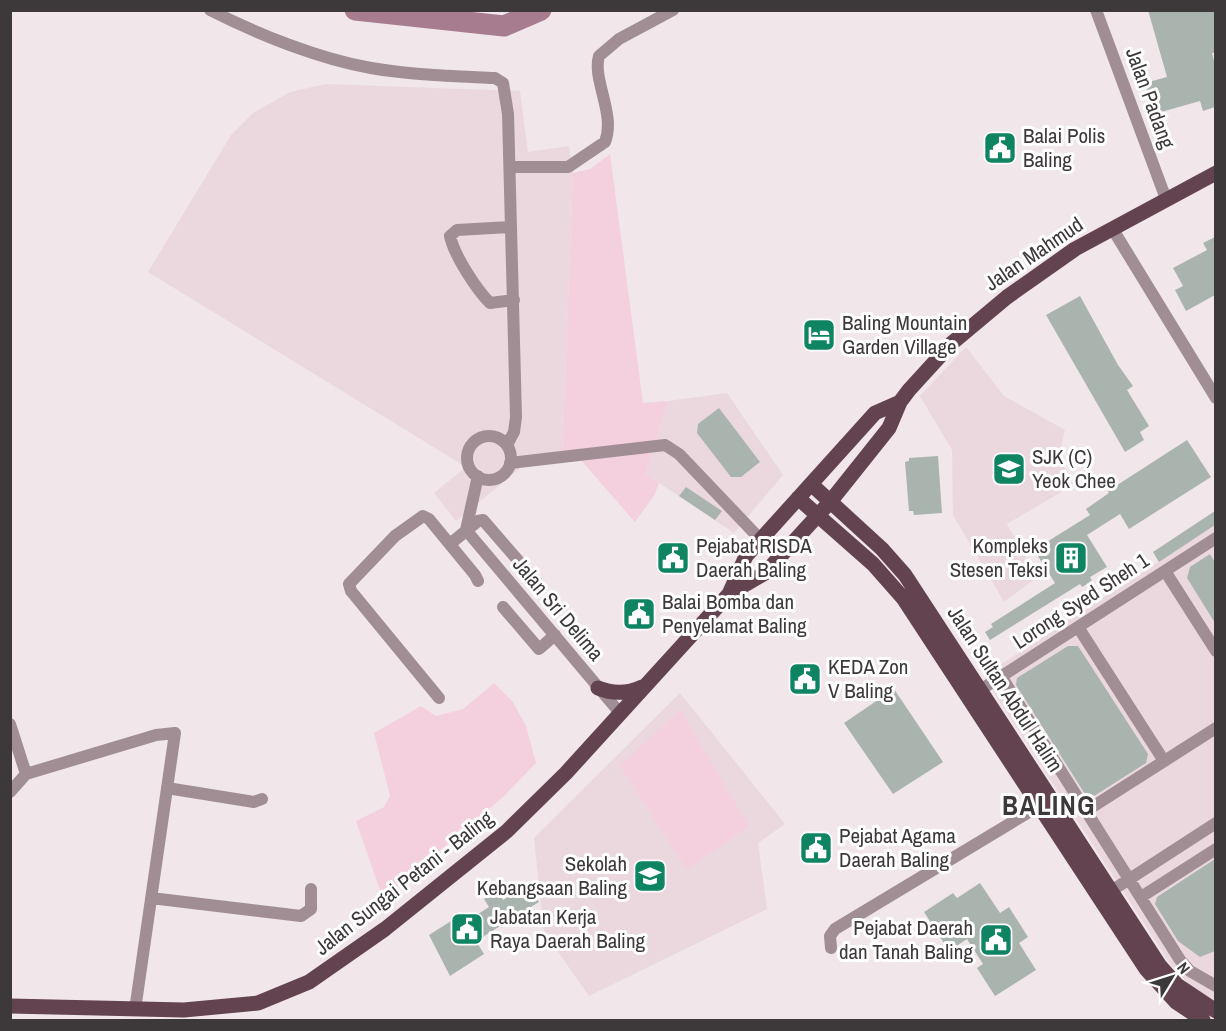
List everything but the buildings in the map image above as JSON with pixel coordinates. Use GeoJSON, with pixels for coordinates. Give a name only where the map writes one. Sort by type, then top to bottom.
{"type":"FeatureCollection","features":[{"type":"Feature","properties":{"kind":"main road","name":"Jalan Mahmud"},"geometry":{"type":"LineString","coordinates":[[830,502],[889,428],[900,402],[952,343],[980,318],[1065,256],[1215,173]]}},
{"type":"Feature","properties":{"kind":"main road","name":"Jalan Mahmud"},"geometry":{"type":"LineString","coordinates":[[811,484],[875,413],[900,402]]}},
{"type":"Feature","properties":{"kind":"main road"},"geometry":{"type":"LineString","coordinates":[[849,519],[846,507],[848,488],[853,473]]}},
{"type":"Feature","properties":{"kind":"main road","name":"Jalan Sungai Petani - Baling"},"geometry":{"type":"LineString","coordinates":[[729,594],[746,556],[811,484]]}},
{"type":"Feature","properties":{"kind":"main road","name":"Jalan Sultan Abdul Halim"},"geometry":{"type":"LineString","coordinates":[[811,484],[905,575],[1039,806],[1146,969],[1176,1002],[1203,1020]]}},
{"type":"Feature","properties":{"kind":"main road","name":"Jalan Sultan Abdul Halim"},"geometry":{"type":"LineString","coordinates":[[798,498],[873,564],[903,598],[974,694],[1166,972],[1184,990],[1215,1011]]}},
{"type":"Feature","properties":{"kind":"main road","name":"Jalan Sungai Petani - Baling"},"geometry":{"type":"LineString","coordinates":[[10,1006],[184,1010],[258,1003],[309,982],[385,929],[500,837],[566,773],[729,594],[765,573],[830,502]]}},
{"type":"Feature","properties":{"kind":"main road"},"geometry":{"type":"LineString","coordinates":[[598,688],[608,692],[624,692],[645,685]]}},
{"type":"Feature","properties":{"kind":"street"},"geometry":{"type":"LineString","coordinates":[[210,10],[292,44],[369,68],[499,79],[505,87],[510,167],[516,417],[514,432],[507,445],[510,464]]}},
{"type":"Feature","properties":{"kind":"street"},"geometry":{"type":"LineString","coordinates":[[510,167],[568,167],[605,142],[609,129],[598,69],[599,56],[619,39],[673,10]]}},
{"type":"Feature","properties":{"kind":"street","name":"Jalan Padang"},"geometry":{"type":"LineString","coordinates":[[1096,10],[1166,199]]}},
{"type":"Feature","properties":{"kind":"street"},"geometry":{"type":"LineString","coordinates":[[511,227],[457,230],[450,236],[452,247],[483,296],[490,303],[514,300]]}},
{"type":"Feature","properties":{"kind":"street"},"geometry":{"type":"LineString","coordinates":[[1112,228],[1215,398]]}},
{"type":"Feature","properties":{"kind":"street"},"geometry":{"type":"LineString","coordinates":[[507,445],[498,438],[487,436],[472,444],[468,462],[478,476],[484,479],[497,478],[510,464],[665,445],[679,454],[761,540]]}},
{"type":"Feature","properties":{"kind":"street"},"geometry":{"type":"LineString","coordinates":[[466,530],[478,476]]}},
{"type":"Feature","properties":{"kind":"street"},"geometry":{"type":"LineString","coordinates":[[439,698],[349,587],[395,536],[419,517],[429,519],[475,574],[478,581]]}},
{"type":"Feature","properties":{"kind":"street"},"geometry":{"type":"LineString","coordinates":[[450,544],[477,521],[483,520],[536,581]]}},
{"type":"Feature","properties":{"kind":"street","name":"Jalan Sri Delima"},"geometry":{"type":"LineString","coordinates":[[466,530],[620,713]]}},
{"type":"Feature","properties":{"kind":"street","name":"Lorong Syed Sheh 1"},"geometry":{"type":"LineString","coordinates":[[974,694],[1215,538]]}},
{"type":"Feature","properties":{"kind":"street"},"geometry":{"type":"LineString","coordinates":[[1165,571],[1215,651]]}},
{"type":"Feature","properties":{"kind":"street"},"geometry":{"type":"LineString","coordinates":[[503,607],[539,649],[555,636]]}},
{"type":"Feature","properties":{"kind":"street"},"geometry":{"type":"LineString","coordinates":[[1078,627],[1164,761]]}},
{"type":"Feature","properties":{"kind":"street"},"geometry":{"type":"LineString","coordinates":[[1001,676],[1180,960],[1190,971],[1214,981]]}},
{"type":"Feature","properties":{"kind":"street"},"geometry":{"type":"LineString","coordinates":[[10,724],[26,774]]}},
{"type":"Feature","properties":{"kind":"street"},"geometry":{"type":"LineString","coordinates":[[1086,811],[1215,728]]}},
{"type":"Feature","properties":{"kind":"street"},"geometry":{"type":"LineString","coordinates":[[10,792],[26,774],[156,735],[175,733],[135,1010]]}},
{"type":"Feature","properties":{"kind":"street"},"geometry":{"type":"LineString","coordinates":[[167,788],[254,802],[262,800]]}},
{"type":"Feature","properties":{"kind":"street"},"geometry":{"type":"LineString","coordinates":[[831,948],[830,936],[835,929],[1039,806]]}},
{"type":"Feature","properties":{"kind":"street"},"geometry":{"type":"LineString","coordinates":[[1111,891],[1214,827]]}},
{"type":"Feature","properties":{"kind":"street"},"geometry":{"type":"LineString","coordinates":[[1141,897],[1215,849]]}},
{"type":"Feature","properties":{"kind":"street"},"geometry":{"type":"LineString","coordinates":[[151,898],[302,916],[312,905],[312,889]]}},
{"type":"Feature","properties":{"kind":"shaded area"},"geometry":{"type":"Polygon","coordinates":[[[326,84],[520,91],[528,152],[569,146],[573,173],[562,458],[529,461],[456,521],[434,493],[466,467],[148,272],[231,135],[253,113],[290,92],[326,84]]]}},
{"type":"Feature","properties":{"kind":"shaded area"},"geometry":{"type":"Polygon","coordinates":[[[610,154],[643,403],[668,401],[646,474],[659,483],[654,496],[635,522],[579,458],[562,458],[573,173],[590,169],[610,154]]]}},
{"type":"Feature","properties":{"kind":"shaded area","name":"SJK (C) Yeok Chee"},"geometry":{"type":"Polygon","coordinates":[[[966,347],[1004,396],[1065,430],[1061,446],[1068,488],[1007,524],[1037,577],[1004,602],[953,515],[952,450],[920,396],[966,347]]]}},
{"type":"Feature","properties":{"kind":"shaded area"},"geometry":{"type":"Polygon","coordinates":[[[727,393],[783,475],[734,533],[646,474],[668,401],[727,393]]]}},
{"type":"Feature","properties":{"kind":"shaded area"},"geometry":{"type":"Polygon","coordinates":[[[1215,525],[1215,1001],[1190,985],[1171,965],[983,676],[1215,525]]]}},
{"type":"Feature","properties":{"kind":"shaded area"},"geometry":{"type":"Polygon","coordinates":[[[494,683],[513,702],[526,726],[536,763],[503,797],[383,899],[356,821],[384,807],[390,796],[374,733],[421,706],[436,716],[463,709],[494,683]]]}},
{"type":"Feature","properties":{"kind":"shaded area","name":"Sekolah Kebangsaan Baling"},"geometry":{"type":"Polygon","coordinates":[[[680,693],[785,824],[758,843],[767,909],[589,996],[544,932],[534,838],[680,693]]]}},
{"type":"Feature","properties":{"kind":"shaded area"},"geometry":{"type":"Polygon","coordinates":[[[680,709],[749,826],[687,870],[620,766],[680,709]]]}},
{"type":"Feature","properties":{"kind":"waterway"},"geometry":{"type":"LineString","coordinates":[[355,10],[504,26],[541,10]]}},
{"type":"Feature","properties":{"kind":"place","name":"Balai Polis Baling"},"geometry":{"type":"Point","coordinates":[1000,148]}},
{"type":"Feature","properties":{"kind":"place","name":"Baling Mountain Garden Village"},"geometry":{"type":"Point","coordinates":[819,335]}},
{"type":"Feature","properties":{"kind":"place","name":"SJK (C) Yeok Chee"},"geometry":{"type":"Point","coordinates":[1009,469]}},
{"type":"Feature","properties":{"kind":"place","name":"Pejabat RISDA Daerah Baling"},"geometry":{"type":"Point","coordinates":[673,558]}},
{"type":"Feature","properties":{"kind":"place","name":"Kompleks Stesen Teksi"},"geometry":{"type":"Point","coordinates":[1071,558]}},
{"type":"Feature","properties":{"kind":"place","name":"Balai Bomba dan Penyelamat Baling"},"geometry":{"type":"Point","coordinates":[639,614]}},
{"type":"Feature","properties":{"kind":"place","name":"KEDA Zon V Baling"},"geometry":{"type":"Point","coordinates":[805,679]}},
{"type":"Feature","properties":{"kind":"place","name":"Pejabat Agama Daerah Baling"},"geometry":{"type":"Point","coordinates":[816,848]}},
{"type":"Feature","properties":{"kind":"place","name":"Sekolah Kebangsaan Baling"},"geometry":{"type":"Point","coordinates":[650,876]}},
{"type":"Feature","properties":{"kind":"place","name":"Jabatan Kerja Raya Daerah Baling"},"geometry":{"type":"Point","coordinates":[467,929]}},
{"type":"Feature","properties":{"kind":"place","name":"Pejabat Daerah dan Tanah Baling"},"geometry":{"type":"Point","coordinates":[996,940]}},
{"type":"Feature","properties":{"kind":"district","name":"BALING"},"geometry":{"type":"Point","coordinates":[1049,806]}}]}
